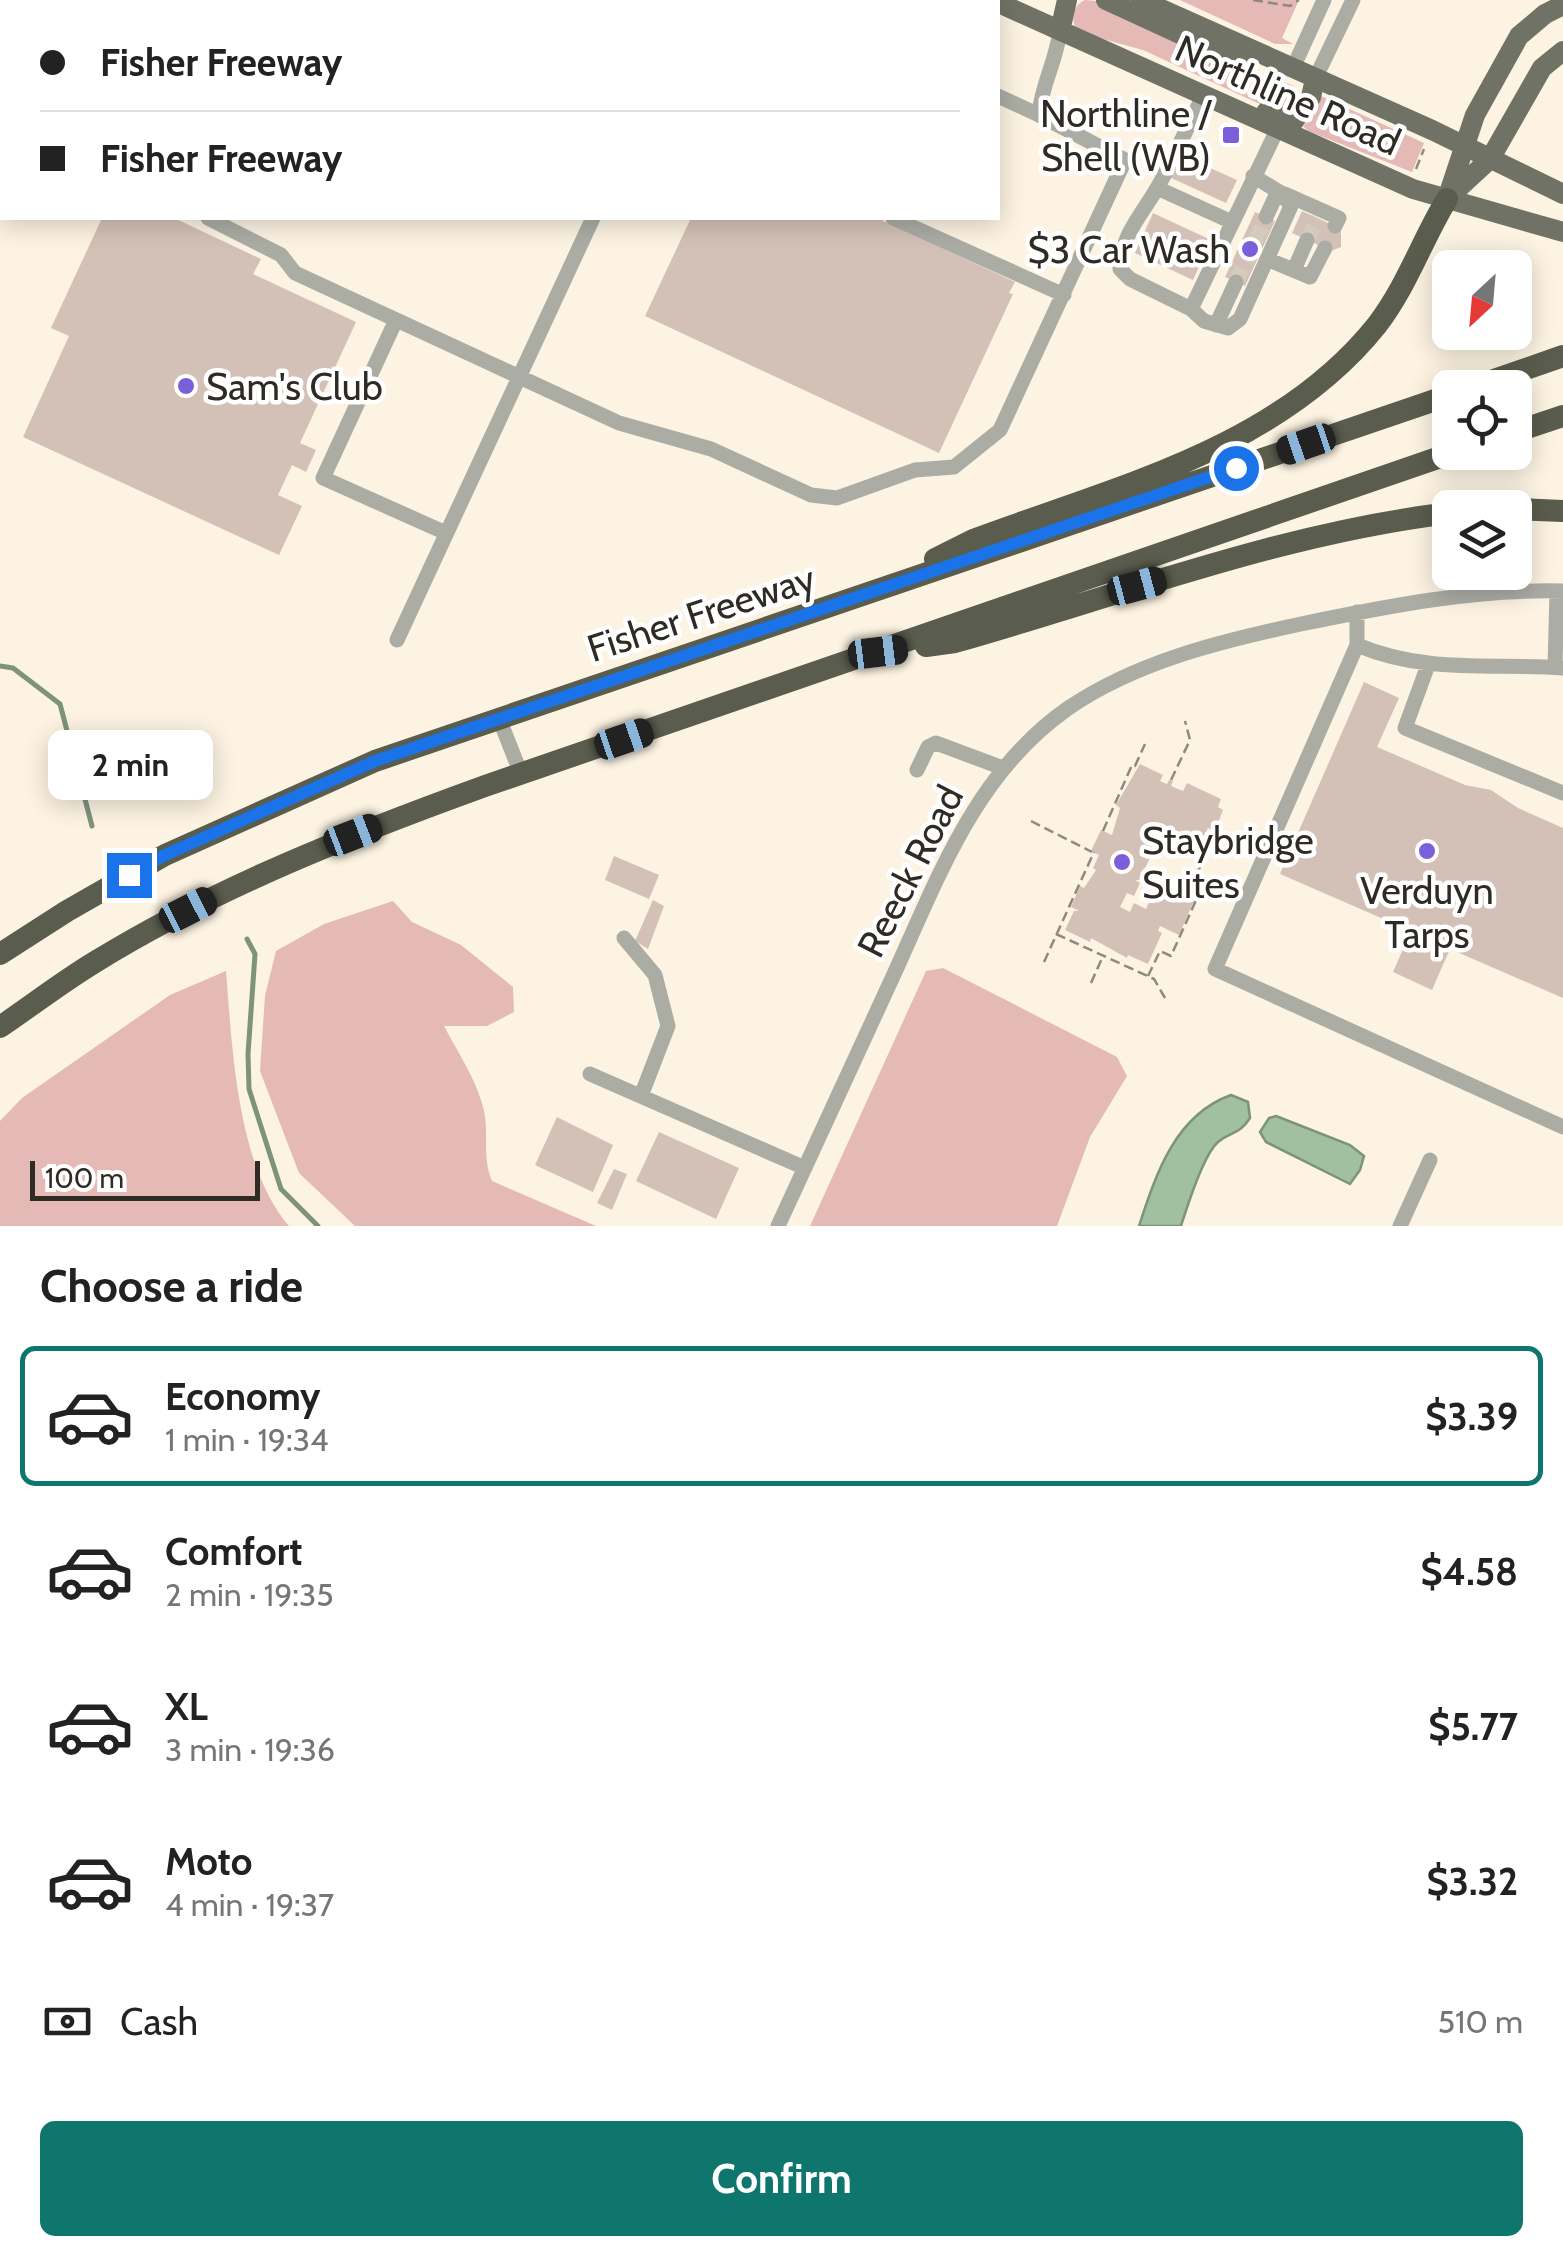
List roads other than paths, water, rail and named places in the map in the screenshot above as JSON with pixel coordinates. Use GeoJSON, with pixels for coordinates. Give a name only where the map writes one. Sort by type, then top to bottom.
{"type":"FeatureCollection","features":[{"type":"Feature","properties":{"kind":"highway"},"geometry":{"type":"LineString","coordinates":[[864,596],[973,540],[1214,449],[1292,406],[1337,368],[1378,323],[1408,278],[1447,199]]}},
{"type":"Feature","properties":{"kind":"highway"},"geometry":{"type":"LineString","coordinates":[[1523,370],[1563,356]]}},
{"type":"Feature","properties":{"kind":"highway","name":"Fisher Freeway"},"geometry":{"type":"LineString","coordinates":[[0,954],[67,910],[165,855],[375,761],[1432,401]]}},
{"type":"Feature","properties":{"kind":"highway"},"geometry":{"type":"LineString","coordinates":[[1532,426],[1563,416]]}},
{"type":"Feature","properties":{"kind":"highway"},"geometry":{"type":"LineString","coordinates":[[0,1027],[94,963],[247,880],[326,845],[1432,460]]}},
{"type":"Feature","properties":{"kind":"highway"},"geometry":{"type":"LineString","coordinates":[[1532,510],[1563,511]]}},
{"type":"Feature","properties":{"kind":"highway"},"geometry":{"type":"LineString","coordinates":[[878,652],[955,642],[1137,586],[1314,538],[1432,516]]}},
{"type":"Feature","properties":{"kind":"main road"},"geometry":{"type":"LineString","coordinates":[[1060,31],[1067,0]]}},
{"type":"Feature","properties":{"kind":"main road"},"geometry":{"type":"LineString","coordinates":[[1106,0],[1219,52],[1284,65]]}},
{"type":"Feature","properties":{"kind":"main road","name":"Northline Road"},"geometry":{"type":"LineString","coordinates":[[1141,0],[1563,194]]}},
{"type":"Feature","properties":{"kind":"main road","name":"Northline Road"},"geometry":{"type":"LineString","coordinates":[[1000,4],[1409,187],[1563,232]]}},
{"type":"Feature","properties":{"kind":"main road"},"geometry":{"type":"LineString","coordinates":[[1447,199],[1475,115],[1519,36],[1545,14],[1563,5]]}},
{"type":"Feature","properties":{"kind":"main road"},"geometry":{"type":"LineString","coordinates":[[1447,199],[1490,159],[1542,68],[1563,51]]}},
{"type":"Feature","properties":{"kind":"main road"},"geometry":{"type":"LineString","coordinates":[[1116,56],[1147,58],[1294,121],[1310,97],[1316,78]]}},
{"type":"Feature","properties":{"kind":"street"},"geometry":{"type":"LineString","coordinates":[[1284,65],[1324,0]]}},
{"type":"Feature","properties":{"kind":"street"},"geometry":{"type":"LineString","coordinates":[[1316,78],[1354,0]]}},
{"type":"Feature","properties":{"kind":"street"},"geometry":{"type":"LineString","coordinates":[[1038,115],[1057,58],[1060,31]]}},
{"type":"Feature","properties":{"kind":"street"},"geometry":{"type":"LineString","coordinates":[[1203,96],[1158,188],[1130,231],[1120,256],[1120,269],[1191,309],[1204,322],[1222,326],[1240,318],[1290,206],[1279,192]]}},
{"type":"Feature","properties":{"kind":"street"},"geometry":{"type":"LineString","coordinates":[[227,222],[281,255],[295,273],[618,424],[712,448],[811,495],[836,498],[915,470],[954,467],[1000,430],[1125,160],[1000,97]]}},
{"type":"Feature","properties":{"kind":"street"},"geometry":{"type":"LineString","coordinates":[[1191,309],[1276,130]]}},
{"type":"Feature","properties":{"kind":"street"},"geometry":{"type":"LineString","coordinates":[[1253,176],[1326,218]]}},
{"type":"Feature","properties":{"kind":"street"},"geometry":{"type":"LineString","coordinates":[[1158,188],[1232,222]]}},
{"type":"Feature","properties":{"kind":"street"},"geometry":{"type":"LineString","coordinates":[[1266,217],[1279,192]]}},
{"type":"Feature","properties":{"kind":"street"},"geometry":{"type":"LineString","coordinates":[[396,640],[592,220]]}},
{"type":"Feature","properties":{"kind":"street"},"geometry":{"type":"LineString","coordinates":[[897,220],[1064,295]]}},
{"type":"Feature","properties":{"kind":"street"},"geometry":{"type":"LineString","coordinates":[[1267,258],[1302,274],[1316,244]]}},
{"type":"Feature","properties":{"kind":"street"},"geometry":{"type":"LineString","coordinates":[[1222,326],[1236,282]]}},
{"type":"Feature","properties":{"kind":"street"},"geometry":{"type":"LineString","coordinates":[[396,320],[322,478],[446,533]]}},
{"type":"Feature","properties":{"kind":"street"},"geometry":{"type":"LineString","coordinates":[[1357,645],[1388,658],[1428,665],[1559,668],[1560,591]]}},
{"type":"Feature","properties":{"kind":"street","name":"Reeck Road"},"geometry":{"type":"LineString","coordinates":[[778,1226],[955,840],[1003,768],[1064,711],[1120,678],[1158,663],[1274,630],[1449,596],[1560,591]]}},
{"type":"Feature","properties":{"kind":"street"},"geometry":{"type":"LineString","coordinates":[[1357,612],[1357,645],[1215,969],[1563,1127]]}},
{"type":"Feature","properties":{"kind":"street"},"geometry":{"type":"LineString","coordinates":[[1428,665],[1405,728],[1563,793]]}},
{"type":"Feature","properties":{"kind":"street"},"geometry":{"type":"LineString","coordinates":[[499,718],[521,774]]}},
{"type":"Feature","properties":{"kind":"street"},"geometry":{"type":"LineString","coordinates":[[917,770],[928,747],[936,743],[1003,768]]}},
{"type":"Feature","properties":{"kind":"street"},"geometry":{"type":"LineString","coordinates":[[624,938],[655,975],[668,1026],[641,1096]]}},
{"type":"Feature","properties":{"kind":"street"},"geometry":{"type":"LineString","coordinates":[[590,1074],[805,1168]]}},
{"type":"Feature","properties":{"kind":"street"},"geometry":{"type":"LineString","coordinates":[[1400,1226],[1430,1160]]}},
{"type":"Feature","properties":{"kind":"waterway"},"geometry":{"type":"LineString","coordinates":[[0,666],[13,668],[60,704],[92,826]]}},
{"type":"Feature","properties":{"kind":"waterway"},"geometry":{"type":"LineString","coordinates":[[247,939],[255,954],[249,1089],[281,1189],[318,1226]]}},
{"type":"Feature","properties":{"kind":"tunnel"},"geometry":{"type":"LineString","coordinates":[[1236,282],[1266,217]]}},
{"type":"Feature","properties":{"kind":"tunnel"},"geometry":{"type":"LineString","coordinates":[[1307,240],[1318,218]]}},
{"type":"Feature","properties":{"kind":"place","name":"Northline / Shell (WB)"},"geometry":{"type":"Point","coordinates":[1231,135]}},
{"type":"Feature","properties":{"kind":"place","name":"$3 Car Wash"},"geometry":{"type":"Point","coordinates":[1250,249]}},
{"type":"Feature","properties":{"kind":"place","name":"Sam's Club"},"geometry":{"type":"Point","coordinates":[186,386]}},
{"type":"Feature","properties":{"kind":"place","name":"Verduyn Tarps"},"geometry":{"type":"Point","coordinates":[1427,851]}},
{"type":"Feature","properties":{"kind":"place","name":"Staybridge Suites"},"geometry":{"type":"Point","coordinates":[1122,862]}}]}
